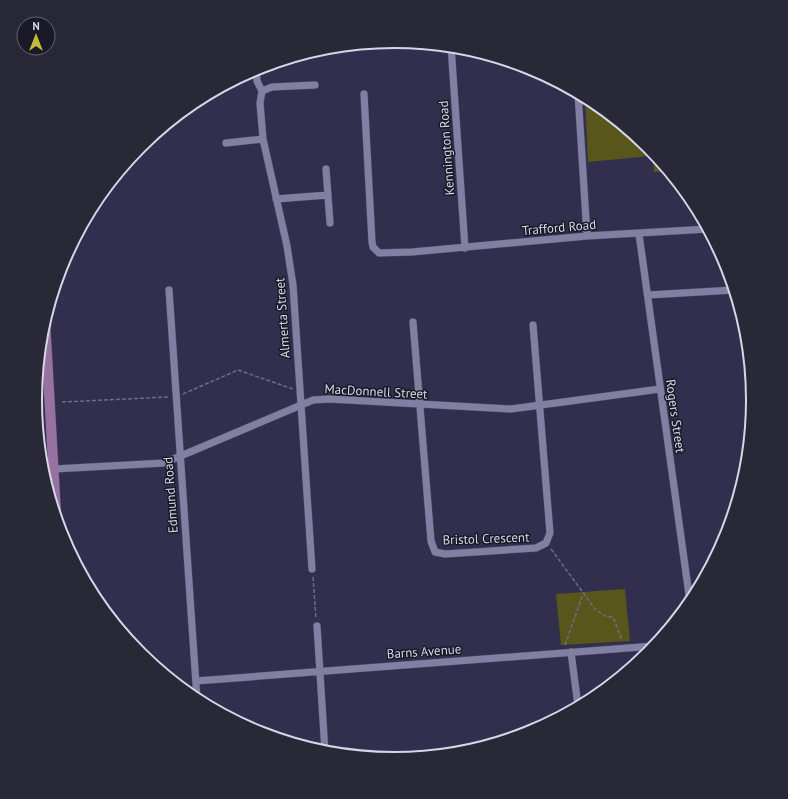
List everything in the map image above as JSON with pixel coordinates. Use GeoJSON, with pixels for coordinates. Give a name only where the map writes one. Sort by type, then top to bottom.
{"type":"FeatureCollection","features":[{"type":"Feature","properties":{"kind":"main road"},"geometry":{"type":"LineString","coordinates":[[47,345],[55,495]]}},
{"type":"Feature","properties":{"kind":"street","name":"Kennington Road"},"geometry":{"type":"LineString","coordinates":[[451,52],[465,248]]}},
{"type":"Feature","properties":{"kind":"street","name":"Almerta Street"},"geometry":{"type":"LineString","coordinates":[[257,75],[257,81],[262,92],[260,103],[263,139],[287,246],[293,285],[312,569]]}},
{"type":"Feature","properties":{"kind":"street"},"geometry":{"type":"LineString","coordinates":[[262,92],[272,87],[315,85]]}},
{"type":"Feature","properties":{"kind":"street","name":"Trafford Road"},"geometry":{"type":"LineString","coordinates":[[364,94],[373,247],[382,254],[465,248],[587,236],[702,229]]}},
{"type":"Feature","properties":{"kind":"street"},"geometry":{"type":"LineString","coordinates":[[578,100],[587,236]]}},
{"type":"Feature","properties":{"kind":"street"},"geometry":{"type":"LineString","coordinates":[[226,143],[263,139]]}},
{"type":"Feature","properties":{"kind":"street"},"geometry":{"type":"LineString","coordinates":[[326,169],[330,223]]}},
{"type":"Feature","properties":{"kind":"street"},"geometry":{"type":"LineString","coordinates":[[276,198],[328,194]]}},
{"type":"Feature","properties":{"kind":"street","name":"Rogers Street"},"geometry":{"type":"LineString","coordinates":[[639,234],[689,592]]}},
{"type":"Feature","properties":{"kind":"street","name":"Edmund Road"},"geometry":{"type":"LineString","coordinates":[[169,290],[197,691]]}},
{"type":"Feature","properties":{"kind":"street"},"geometry":{"type":"LineString","coordinates":[[648,295],[728,290]]}},
{"type":"Feature","properties":{"kind":"street"},"geometry":{"type":"LineString","coordinates":[[413,322],[419,405]]}},
{"type":"Feature","properties":{"kind":"street","name":"Bristol Crescent"},"geometry":{"type":"LineString","coordinates":[[419,405],[430,541],[435,552],[445,554],[536,548],[546,543],[550,533],[533,325]]}},
{"type":"Feature","properties":{"kind":"street","name":"MacDonnell Street"},"geometry":{"type":"LineString","coordinates":[[54,469],[164,463],[180,458],[300,407],[313,400],[329,399],[492,409],[539,406],[660,389]]}},
{"type":"Feature","properties":{"kind":"street"},"geometry":{"type":"LineString","coordinates":[[316,626],[325,745]]}},
{"type":"Feature","properties":{"kind":"street","name":"Barns Avenue"},"geometry":{"type":"LineString","coordinates":[[196,681],[644,647]]}},
{"type":"Feature","properties":{"kind":"street"},"geometry":{"type":"LineString","coordinates":[[571,652],[577,700]]}},
{"type":"Feature","properties":{"kind":"path"},"geometry":{"type":"LineString","coordinates":[[62,402],[176,397],[238,370],[299,391]]}},
{"type":"Feature","properties":{"kind":"path"},"geometry":{"type":"LineString","coordinates":[[546,543],[595,609],[605,616],[613,617],[625,648]]}},
{"type":"Feature","properties":{"kind":"path"},"geometry":{"type":"LineString","coordinates":[[312,569],[316,626]]}},
{"type":"Feature","properties":{"kind":"path"},"geometry":{"type":"LineString","coordinates":[[563,653],[583,594]]}},
{"type":"Feature","properties":{"kind":"shaded area"},"geometry":{"type":"Polygon","coordinates":[[[585,104],[608,120],[648,156],[588,162],[585,104]]]}},
{"type":"Feature","properties":{"kind":"shaded area"},"geometry":{"type":"Polygon","coordinates":[[[653,161],[662,171],[654,172],[653,161]]]}},
{"type":"Feature","properties":{"kind":"shaded area"},"geometry":{"type":"Polygon","coordinates":[[[625,589],[630,641],[561,645],[556,594],[625,589]]]}}]}
